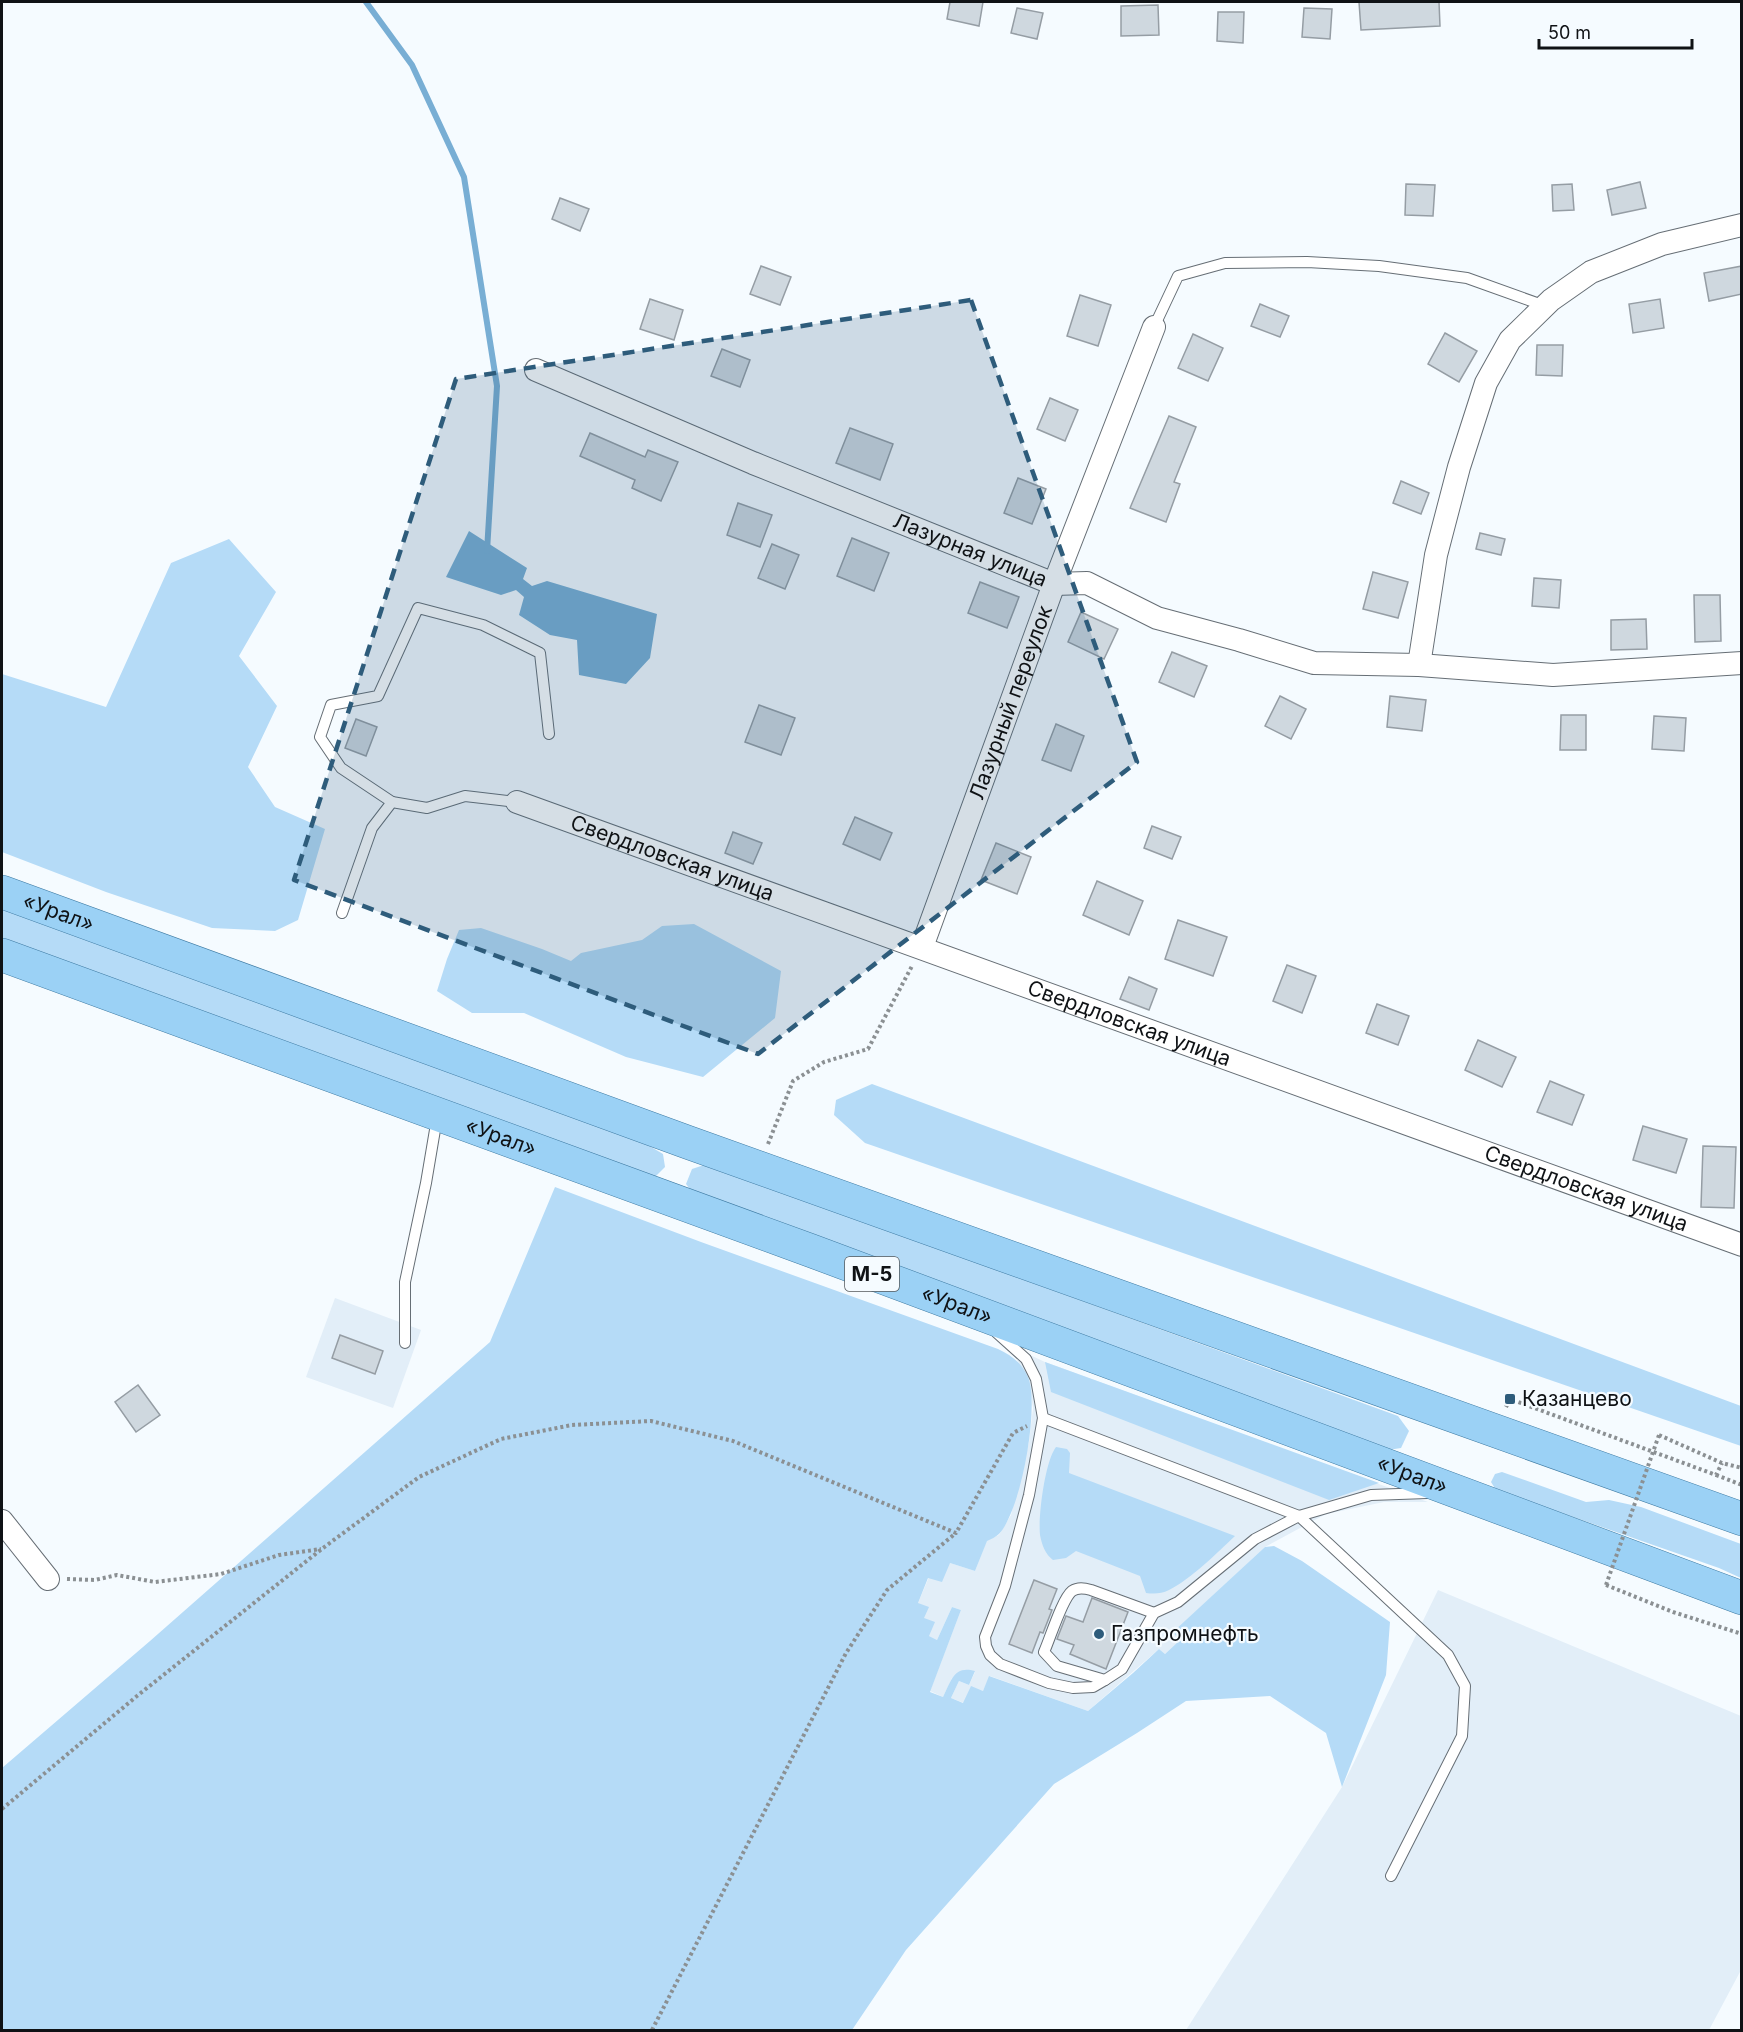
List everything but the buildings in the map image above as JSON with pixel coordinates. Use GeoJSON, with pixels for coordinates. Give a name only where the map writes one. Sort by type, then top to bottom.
{"type":"FeatureCollection","features":[{"type":"Feature","properties":{"kind":"main road","name":"«Урал»"},"geometry":{"type":"LineString","coordinates":[[2,892],[759,1168],[1742,1519]]}},
{"type":"Feature","properties":{"kind":"main road","name":"«Урал»"},"geometry":{"type":"LineString","coordinates":[[2,955],[812,1251],[1742,1598]]}},
{"type":"Feature","properties":{"kind":"street"},"geometry":{"type":"LineString","coordinates":[[1419,665],[1436,555],[1459,467],[1486,383],[1510,340],[1545,306],[1592,272],[1662,244],[1742,225]]}},
{"type":"Feature","properties":{"kind":"street","name":"Лазурный переулок"},"geometry":{"type":"LineString","coordinates":[[922,947],[1054,584],[1154,327]]}},
{"type":"Feature","properties":{"kind":"street","name":"Лазурная улица"},"geometry":{"type":"LineString","coordinates":[[536,370],[753,463],[1054,584],[1088,583],[1158,618],[1314,663],[1419,665],[1553,675],[1742,663]]}},
{"type":"Feature","properties":{"kind":"street","name":"Свердловская улица"},"geometry":{"type":"LineString","coordinates":[[517,802],[1742,1245]]}},
{"type":"Feature","properties":{"kind":"street"},"geometry":{"type":"LineString","coordinates":[[2,1521],[48,1579]]}},
{"type":"Feature","properties":{"kind":"lane"},"geometry":{"type":"LineString","coordinates":[[1154,327],[1178,276],[1225,263],[1307,262],[1379,266],[1467,278],[1545,306]]}},
{"type":"Feature","properties":{"kind":"lane"},"geometry":{"type":"LineString","coordinates":[[517,802],[465,796],[427,808],[392,802],[341,768],[320,737],[331,705],[378,696],[418,608],[483,625],[540,653],[549,734]]}},
{"type":"Feature","properties":{"kind":"lane"},"geometry":{"type":"LineString","coordinates":[[342,913],[372,828],[392,802]]}},
{"type":"Feature","properties":{"kind":"lane"},"geometry":{"type":"LineString","coordinates":[[405,1342],[405,1282],[438,1116]]}},
{"type":"Feature","properties":{"kind":"lane"},"geometry":{"type":"LineString","coordinates":[[974,1312],[1026,1359],[1036,1379],[1043,1418],[1029,1495],[1005,1586],[985,1637],[986,1646],[1000,1664],[1049,1683],[1073,1688],[1093,1687],[1122,1669],[1154,1613],[1178,1602],[1255,1539],[1299,1516],[1371,1495],[1429,1492],[1484,1503]]}},
{"type":"Feature","properties":{"kind":"lane"},"geometry":{"type":"LineString","coordinates":[[1043,1418],[1299,1516],[1448,1655],[1465,1686],[1462,1736],[1391,1876]]}},
{"type":"Feature","properties":{"kind":"lane"},"geometry":{"type":"LineString","coordinates":[[1105,1680],[1057,1666],[1044,1652],[1066,1598],[1074,1590],[1081,1588],[1154,1613]]}},
{"type":"Feature","properties":{"kind":"path"},"geometry":{"type":"LineString","coordinates":[[759,1168],[793,1081],[824,1062],[868,1049],[922,947]]}},
{"type":"Feature","properties":{"kind":"path"},"geometry":{"type":"LineString","coordinates":[[1494,1431],[1510,1399],[1742,1485]]}},
{"type":"Feature","properties":{"kind":"path"},"geometry":{"type":"LineString","coordinates":[[652,2031],[846,1653],[887,1590],[956,1533],[1013,1433],[1043,1418]]}},
{"type":"Feature","properties":{"kind":"path"},"geometry":{"type":"LineString","coordinates":[[2,1809],[137,1696],[323,1548],[419,1477],[501,1439],[572,1425],[651,1421],[733,1441],[956,1533]]}},
{"type":"Feature","properties":{"kind":"path"},"geometry":{"type":"LineString","coordinates":[[1742,1468],[1722,1463],[1659,1435],[1606,1585],[1673,1612],[1742,1634]]}},
{"type":"Feature","properties":{"kind":"path"},"geometry":{"type":"LineString","coordinates":[[1716,1474],[1722,1463]]}},
{"type":"Feature","properties":{"kind":"path"},"geometry":{"type":"LineString","coordinates":[[48,1579],[95,1580],[117,1575],[155,1582],[166,1581],[221,1574],[279,1555],[323,1548]]}},
{"type":"Feature","properties":{"kind":"highlighted area"},"geometry":{"type":"Polygon","coordinates":[[[971,300],[1137,762],[758,1054],[294,880],[456,379],[971,300]]]}},
{"type":"Feature","properties":{"kind":"shaded area"},"geometry":{"type":"Polygon","coordinates":[[[469,531],[527,568],[523,579],[532,586],[547,581],[657,614],[650,658],[626,684],[579,675],[577,640],[550,635],[519,615],[524,597],[516,590],[501,595],[446,577],[469,531]]]}},
{"type":"Feature","properties":{"kind":"shaded area"},"geometry":{"type":"Polygon","coordinates":[[[229,539],[276,592],[239,656],[277,706],[248,767],[275,807],[325,829],[298,920],[275,931],[212,928],[106,892],[2,852],[2,674],[106,707],[171,563],[229,539]]]}},
{"type":"Feature","properties":{"kind":"shaded area"},"geometry":{"type":"Polygon","coordinates":[[[2,905],[646,1144],[663,1154],[665,1167],[654,1178],[2,941],[2,905]]]}},
{"type":"Feature","properties":{"kind":"shaded area"},"geometry":{"type":"Polygon","coordinates":[[[694,924],[781,971],[775,1018],[703,1077],[626,1057],[524,1013],[472,1013],[437,991],[459,930],[481,928],[571,961],[581,953],[642,940],[662,926],[694,924]]]}},
{"type":"Feature","properties":{"kind":"shaded area"},"geometry":{"type":"Polygon","coordinates":[[[872,1084],[1741,1406],[1741,1446],[865,1143],[834,1115],[836,1100],[872,1084]]]}},
{"type":"Feature","properties":{"kind":"shaded area"},"geometry":{"type":"Polygon","coordinates":[[[707,1164],[1398,1416],[1409,1431],[1401,1448],[1388,1450],[695,1196],[686,1184],[692,1169],[707,1164]]]}},
{"type":"Feature","properties":{"kind":"shaded area"},"geometry":{"type":"Polygon","coordinates":[[[555,1187],[998,1349],[1012,1357],[1022,1367],[1028,1377],[1031,1391],[1030,1433],[1021,1482],[1007,1522],[999,1534],[987,1541],[975,1571],[950,1563],[942,1582],[928,1578],[918,1603],[929,1607],[924,1618],[935,1622],[929,1636],[937,1640],[952,1607],[961,1610],[930,1692],[943,1697],[954,1676],[962,1670],[968,1670],[975,1671],[969,1685],[959,1681],[951,1698],[963,1703],[971,1686],[983,1691],[989,1676],[1088,1711],[1159,1649],[1165,1654],[1180,1640],[1173,1632],[1265,1547],[1274,1546],[1302,1561],[1390,1622],[1386,1675],[1342,1787],[1326,1733],[1270,1696],[1186,1701],[1054,1784],[906,1950],[852,2030],[2,2030],[2,1768],[490,1342],[555,1187]]]}},
{"type":"Feature","properties":{"kind":"shaded area"},"geometry":{"type":"Polygon","coordinates":[[[335,1298],[421,1330],[393,1408],[306,1377],[335,1298]]]}},
{"type":"Feature","properties":{"kind":"shaded area"},"geometry":{"type":"Polygon","coordinates":[[[998,1340],[1045,1362],[1428,1502],[1384,1502],[1326,1514],[1265,1547],[1174,1632],[1180,1640],[1165,1654],[1159,1649],[1088,1711],[990,1676],[983,1691],[971,1687],[964,1703],[951,1698],[959,1681],[969,1685],[975,1672],[952,1678],[943,1697],[930,1691],[961,1610],[952,1607],[937,1640],[929,1636],[918,1603],[929,1577],[950,1563],[975,1571],[987,1540],[999,1535],[1011,1515],[1029,1442],[1033,1408],[1028,1378],[1016,1358],[998,1340]]]}},
{"type":"Feature","properties":{"kind":"shaded area"},"geometry":{"type":"Polygon","coordinates":[[[1045,1362],[1379,1483],[1329,1500],[1051,1392],[1045,1362]]]}},
{"type":"Feature","properties":{"kind":"shaded area"},"geometry":{"type":"Polygon","coordinates":[[[1056,1447],[1067,1449],[1070,1453],[1069,1473],[1235,1536],[1186,1579],[1169,1590],[1158,1593],[1146,1593],[1140,1576],[1076,1551],[1066,1558],[1053,1560],[1043,1546],[1040,1527],[1041,1503],[1046,1476],[1056,1447]]]}},
{"type":"Feature","properties":{"kind":"shaded area"},"geometry":{"type":"Polygon","coordinates":[[[1502,1472],[1586,1502],[1609,1500],[1641,1507],[1741,1544],[1741,1578],[1719,1568],[1496,1490],[1491,1482],[1495,1474],[1502,1472]]]}},
{"type":"Feature","properties":{"kind":"shaded area"},"geometry":{"type":"Polygon","coordinates":[[[1438,1590],[1741,1716],[1741,1970],[1709,2030],[1186,2030],[1342,1787],[1438,1590]]]}},
{"type":"Feature","properties":{"kind":"waterway"},"geometry":{"type":"LineString","coordinates":[[366,2],[412,65],[464,177],[497,386],[487,551]]}},
{"type":"Feature","properties":{"kind":"place","name":"Казанцево"},"geometry":{"type":"Point","coordinates":[1510,1399]}},
{"type":"Feature","properties":{"kind":"place","name":"Газпромнефть"},"geometry":{"type":"Point","coordinates":[1099,1634]}}]}
